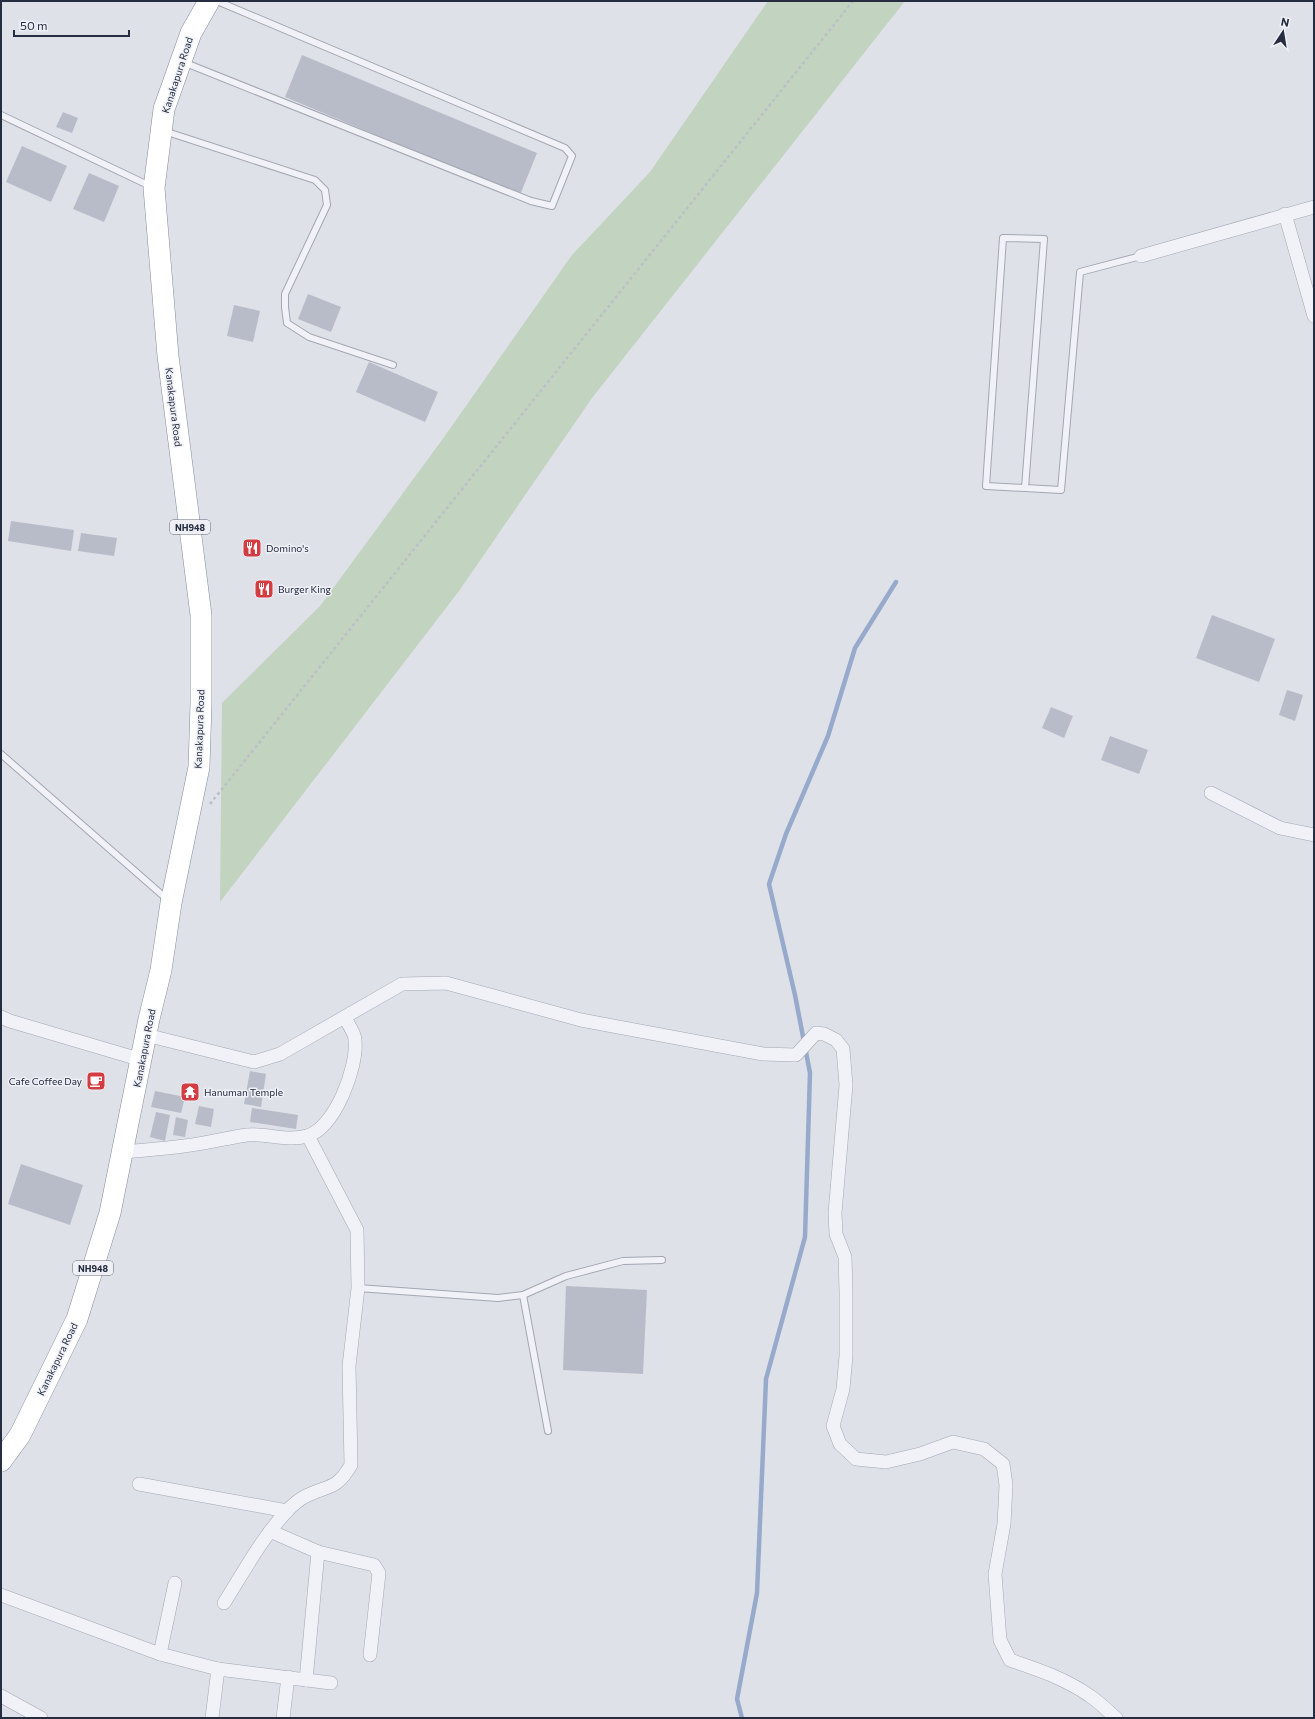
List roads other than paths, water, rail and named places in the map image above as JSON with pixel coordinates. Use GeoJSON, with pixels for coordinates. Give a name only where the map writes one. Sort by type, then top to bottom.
{"type":"FeatureCollection","features":[{"type":"Feature","properties":{"kind":"highway","name":"Kanakapura Road"},"geometry":{"type":"LineString","coordinates":[[1,1461],[20,1434],[77,1318],[110,1213],[161,970],[171,903],[199,766],[201,615],[168,356],[154,188],[164,110],[191,33],[209,1]]}},
{"type":"Feature","properties":{"kind":"street"},"geometry":{"type":"LineString","coordinates":[[1141,256],[1314,207]]}},
{"type":"Feature","properties":{"kind":"street"},"geometry":{"type":"LineString","coordinates":[[1285,214],[1314,316]]}},
{"type":"Feature","properties":{"kind":"street"},"geometry":{"type":"LineString","coordinates":[[1212,793],[1280,828],[1314,835]]}},
{"type":"Feature","properties":{"kind":"street"},"geometry":{"type":"LineString","coordinates":[[146,1036],[254,1062],[280,1054],[346,1018],[402,984],[446,983],[581,1020],[763,1054],[796,1055],[816,1033],[824,1034],[836,1040],[843,1049],[846,1085],[835,1213],[836,1234],[845,1257],[846,1284],[846,1356],[843,1389],[833,1426],[840,1444],[856,1459],[886,1462],[920,1454],[953,1442],[984,1448],[1003,1464],[1006,1485],[1004,1524],[995,1574],[1000,1640],[1010,1660],[1040,1670],[1068,1683],[1090,1696],[1116,1718]]}},
{"type":"Feature","properties":{"kind":"street"},"geometry":{"type":"LineString","coordinates":[[123,1152],[183,1146],[247,1135],[263,1135],[287,1139],[308,1136],[325,1125],[338,1106],[352,1070],[356,1039],[346,1018]]}},
{"type":"Feature","properties":{"kind":"street"},"geometry":{"type":"LineString","coordinates":[[4,1020],[142,1060]]}},
{"type":"Feature","properties":{"kind":"street"},"geometry":{"type":"LineString","coordinates":[[224,1603],[270,1531],[286,1511],[306,1495],[332,1487],[345,1476],[351,1465],[349,1366],[358,1288],[357,1230],[308,1136]]}},
{"type":"Feature","properties":{"kind":"street"},"geometry":{"type":"LineString","coordinates":[[140,1484],[286,1511]]}},
{"type":"Feature","properties":{"kind":"street"},"geometry":{"type":"LineString","coordinates":[[270,1531],[318,1552],[374,1565],[379,1573],[370,1655]]}},
{"type":"Feature","properties":{"kind":"street"},"geometry":{"type":"LineString","coordinates":[[306,1680],[318,1552]]}},
{"type":"Feature","properties":{"kind":"street"},"geometry":{"type":"LineString","coordinates":[[160,1654],[175,1583]]}},
{"type":"Feature","properties":{"kind":"street"},"geometry":{"type":"LineString","coordinates":[[1,1595],[160,1654],[218,1669],[330,1683]]}},
{"type":"Feature","properties":{"kind":"street"},"geometry":{"type":"LineString","coordinates":[[212,1718],[218,1669]]}},
{"type":"Feature","properties":{"kind":"street"},"geometry":{"type":"LineString","coordinates":[[283,1718],[288,1677]]}},
{"type":"Feature","properties":{"kind":"street"},"geometry":{"type":"LineString","coordinates":[[1,1696],[41,1718]]}},
{"type":"Feature","properties":{"kind":"lane"},"geometry":{"type":"LineString","coordinates":[[181,61],[531,201],[552,206],[572,156],[564,148],[217,1]]}},
{"type":"Feature","properties":{"kind":"lane"},"geometry":{"type":"LineString","coordinates":[[1,115],[154,188]]}},
{"type":"Feature","properties":{"kind":"lane"},"geometry":{"type":"LineString","coordinates":[[161,130],[315,180],[325,190],[327,205],[285,294],[287,323],[309,337],[393,365]]}},
{"type":"Feature","properties":{"kind":"lane"},"geometry":{"type":"LineString","coordinates":[[1025,488],[1044,239],[1003,238],[986,486],[1061,490],[1080,272],[1141,256]]}},
{"type":"Feature","properties":{"kind":"lane"},"geometry":{"type":"LineString","coordinates":[[1,754],[171,903]]}},
{"type":"Feature","properties":{"kind":"lane"},"geometry":{"type":"LineString","coordinates":[[358,1288],[498,1298],[523,1295],[566,1276],[623,1261],[662,1260]]}},
{"type":"Feature","properties":{"kind":"lane"},"geometry":{"type":"LineString","coordinates":[[523,1295],[548,1431]]}},
{"type":"Feature","properties":{"kind":"waterway"},"geometry":{"type":"LineString","coordinates":[[742,1718],[737,1699],[757,1593],[766,1379],[805,1237],[810,1073],[795,995],[769,884],[786,834],[828,736],[855,648],[896,582]]}},
{"type":"Feature","properties":{"kind":"place","name":"Domino's"},"geometry":{"type":"Point","coordinates":[252,548]}},
{"type":"Feature","properties":{"kind":"place","name":"Burger King"},"geometry":{"type":"Point","coordinates":[264,589]}},
{"type":"Feature","properties":{"kind":"place","name":"Cafe Coffee Day"},"geometry":{"type":"Point","coordinates":[96,1081]}},
{"type":"Feature","properties":{"kind":"place","name":"Hanuman Temple"},"geometry":{"type":"Point","coordinates":[190,1092]}}]}
